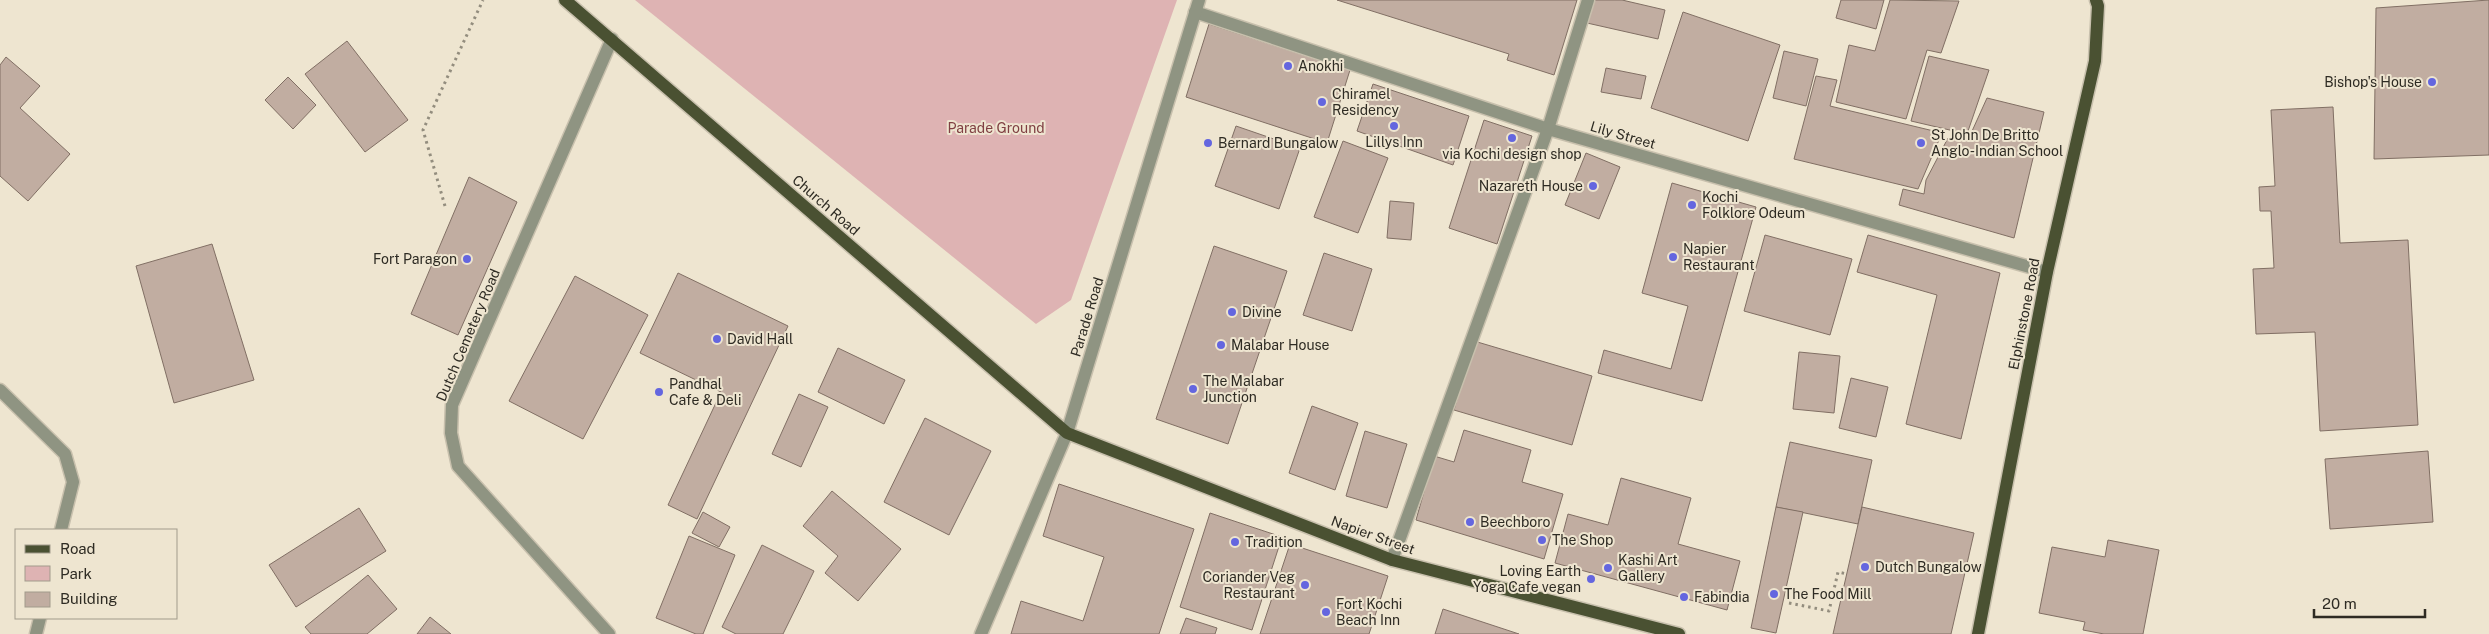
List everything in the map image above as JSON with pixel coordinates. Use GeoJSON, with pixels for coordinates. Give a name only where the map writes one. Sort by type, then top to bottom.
{"type":"FeatureCollection","features":[{"type":"Feature","properties":{"kind":"main road","name":"Church Road"},"geometry":{"type":"LineString","coordinates":[[565,0],[612,38],[1067,433]]}},
{"type":"Feature","properties":{"kind":"main road","name":"Elphinstone Road"},"geometry":{"type":"LineString","coordinates":[[1978,634],[2047,272],[2095,61],[2098,6],[2096,0]]}},
{"type":"Feature","properties":{"kind":"main road","name":"Napier Street"},"geometry":{"type":"LineString","coordinates":[[1067,433],[1392,560],[1679,634]]}},
{"type":"Feature","properties":{"kind":"street"},"geometry":{"type":"LineString","coordinates":[[1392,560],[1548,129],[1588,0]]}},
{"type":"Feature","properties":{"kind":"street","name":"Lily Street"},"geometry":{"type":"LineString","coordinates":[[1197,6],[1548,129],[2047,272]]}},
{"type":"Feature","properties":{"kind":"street","name":"Parade Road"},"geometry":{"type":"LineString","coordinates":[[981,634],[1067,433],[1197,6]]}},
{"type":"Feature","properties":{"kind":"street","name":"Dutch Cemetery Road"},"geometry":{"type":"LineString","coordinates":[[609,634],[458,466],[451,434],[452,405],[612,38]]}},
{"type":"Feature","properties":{"kind":"street"},"geometry":{"type":"LineString","coordinates":[[0,390],[65,454],[73,482],[61,529]]}},
{"type":"Feature","properties":{"kind":"street"},"geometry":{"type":"LineString","coordinates":[[36,634],[40,619]]}},
{"type":"Feature","properties":{"kind":"path"},"geometry":{"type":"LineString","coordinates":[[444,206],[423,130],[483,0]]}},
{"type":"Feature","properties":{"kind":"path"},"geometry":{"type":"LineString","coordinates":[[1789,603],[1829,611],[1838,572],[1847,574]]}},
{"type":"Feature","properties":{"kind":"green space","name":"Parade Ground"},"geometry":{"type":"Polygon","coordinates":[[[635,0],[1177,0],[1071,300],[1036,324],[635,0]]]}},
{"type":"Feature","properties":{"kind":"building"},"geometry":{"type":"Polygon","coordinates":[[[1337,0],[1577,0],[1554,75],[1507,60],[1509,54],[1337,0]]]}},
{"type":"Feature","properties":{"kind":"building"},"geometry":{"type":"Polygon","coordinates":[[[1592,0],[1622,0],[1665,10],[1658,39],[1587,23],[1592,0]]]}},
{"type":"Feature","properties":{"kind":"building"},"geometry":{"type":"Polygon","coordinates":[[[1841,0],[1884,0],[1876,29],[1836,18],[1841,0]]]}},
{"type":"Feature","properties":{"kind":"building"},"geometry":{"type":"Polygon","coordinates":[[[1890,0],[1959,1],[1941,53],[1927,50],[1906,119],[1836,102],[1849,45],[1875,51],[1890,0]]]}},
{"type":"Feature","properties":{"kind":"building","name":"Bishop's House"},"geometry":{"type":"Polygon","coordinates":[[[2489,0],[2489,155],[2374,159],[2376,8],[2489,0]]]}},
{"type":"Feature","properties":{"kind":"building"},"geometry":{"type":"Polygon","coordinates":[[[1683,12],[1780,45],[1748,141],[1651,108],[1683,12]]]}},
{"type":"Feature","properties":{"kind":"building"},"geometry":{"type":"Polygon","coordinates":[[[1209,24],[1350,70],[1327,143],[1186,97],[1209,24]]]}},
{"type":"Feature","properties":{"kind":"building"},"geometry":{"type":"Polygon","coordinates":[[[347,41],[408,120],[365,152],[305,74],[347,41]]]}},
{"type":"Feature","properties":{"kind":"building"},"geometry":{"type":"Polygon","coordinates":[[[1784,51],[1818,59],[1806,106],[1773,98],[1784,51]]]}},
{"type":"Feature","properties":{"kind":"building"},"geometry":{"type":"Polygon","coordinates":[[[1929,56],[1989,70],[1967,134],[1911,121],[1929,56]]]}},
{"type":"Feature","properties":{"kind":"building"},"geometry":{"type":"Polygon","coordinates":[[[6,57],[40,86],[20,108],[70,154],[28,201],[0,176],[0,65],[6,57]]]}},
{"type":"Feature","properties":{"kind":"building"},"geometry":{"type":"Polygon","coordinates":[[[1606,68],[1646,76],[1641,99],[1601,92],[1606,68]]]}},
{"type":"Feature","properties":{"kind":"building"},"geometry":{"type":"Polygon","coordinates":[[[1816,76],[1837,80],[1830,106],[1942,133],[1918,189],[1794,159],[1816,76]]]}},
{"type":"Feature","properties":{"kind":"building"},"geometry":{"type":"Polygon","coordinates":[[[288,77],[316,105],[293,129],[265,100],[288,77]]]}},
{"type":"Feature","properties":{"kind":"building"},"geometry":{"type":"Polygon","coordinates":[[[1373,84],[1469,116],[1453,165],[1357,131],[1373,84]]]}},
{"type":"Feature","properties":{"kind":"building"},"geometry":{"type":"Polygon","coordinates":[[[1987,98],[2044,112],[2014,238],[1899,205],[1903,189],[1924,194],[1926,180],[1948,138],[1968,140],[1987,98]]]}},
{"type":"Feature","properties":{"kind":"building"},"geometry":{"type":"Polygon","coordinates":[[[2333,107],[2340,243],[2408,240],[2418,425],[2320,431],[2315,332],[2256,334],[2253,269],[2274,268],[2271,211],[2260,211],[2259,187],[2275,186],[2271,110],[2333,107]]]}},
{"type":"Feature","properties":{"kind":"building"},"geometry":{"type":"Polygon","coordinates":[[[1484,120],[1532,136],[1497,244],[1449,228],[1484,120]]]}},
{"type":"Feature","properties":{"kind":"building"},"geometry":{"type":"Polygon","coordinates":[[[1236,126],[1300,148],[1279,209],[1215,186],[1236,126]]]}},
{"type":"Feature","properties":{"kind":"building"},"geometry":{"type":"Polygon","coordinates":[[[1343,141],[1388,158],[1358,233],[1314,217],[1343,141]]]}},
{"type":"Feature","properties":{"kind":"building","name":"Nazareth House"},"geometry":{"type":"Polygon","coordinates":[[[1586,153],[1620,167],[1599,219],[1565,205],[1586,153]]]}},
{"type":"Feature","properties":{"kind":"building"},"geometry":{"type":"Polygon","coordinates":[[[469,177],[517,202],[458,335],[411,314],[469,177]]]}},
{"type":"Feature","properties":{"kind":"building"},"geometry":{"type":"Polygon","coordinates":[[[1672,183],[1756,207],[1702,401],[1598,373],[1604,350],[1671,369],[1688,306],[1642,293],[1672,183]]]}},
{"type":"Feature","properties":{"kind":"building"},"geometry":{"type":"Polygon","coordinates":[[[1390,201],[1414,203],[1411,240],[1387,238],[1390,201]]]}},
{"type":"Feature","properties":{"kind":"building"},"geometry":{"type":"Polygon","coordinates":[[[1765,235],[1852,259],[1830,335],[1744,311],[1765,235]]]}},
{"type":"Feature","properties":{"kind":"building"},"geometry":{"type":"Polygon","coordinates":[[[1868,235],[2000,273],[1961,439],[1906,424],[1937,295],[1857,272],[1868,235]]]}},
{"type":"Feature","properties":{"kind":"building"},"geometry":{"type":"Polygon","coordinates":[[[212,244],[254,380],[174,403],[136,266],[212,244]]]}},
{"type":"Feature","properties":{"kind":"building","name":"Malabar House"},"geometry":{"type":"Polygon","coordinates":[[[1214,246],[1287,271],[1228,444],[1156,419],[1214,246]]]}},
{"type":"Feature","properties":{"kind":"building"},"geometry":{"type":"Polygon","coordinates":[[[1324,253],[1372,269],[1352,331],[1303,315],[1324,253]]]}},
{"type":"Feature","properties":{"kind":"building","name":"David Hall"},"geometry":{"type":"Polygon","coordinates":[[[678,273],[788,326],[697,519],[668,505],[721,392],[640,353],[678,273]]]}},
{"type":"Feature","properties":{"kind":"building"},"geometry":{"type":"Polygon","coordinates":[[[575,276],[648,315],[583,439],[509,401],[575,276]]]}},
{"type":"Feature","properties":{"kind":"building"},"geometry":{"type":"Polygon","coordinates":[[[1474,341],[1592,376],[1572,445],[1454,410],[1474,341]]]}},
{"type":"Feature","properties":{"kind":"building"},"geometry":{"type":"Polygon","coordinates":[[[838,348],[905,380],[884,424],[818,392],[838,348]]]}},
{"type":"Feature","properties":{"kind":"building"},"geometry":{"type":"Polygon","coordinates":[[[1799,352],[1840,356],[1834,413],[1793,409],[1799,352]]]}},
{"type":"Feature","properties":{"kind":"building"},"geometry":{"type":"Polygon","coordinates":[[[1851,378],[1888,387],[1876,437],[1839,428],[1851,378]]]}},
{"type":"Feature","properties":{"kind":"building"},"geometry":{"type":"Polygon","coordinates":[[[799,394],[828,407],[801,467],[772,454],[799,394]]]}},
{"type":"Feature","properties":{"kind":"building"},"geometry":{"type":"Polygon","coordinates":[[[1312,406],[1358,423],[1335,490],[1289,473],[1312,406]]]}},
{"type":"Feature","properties":{"kind":"building"},"geometry":{"type":"Polygon","coordinates":[[[925,418],[991,451],[949,535],[884,502],[925,418]]]}},
{"type":"Feature","properties":{"kind":"building"},"geometry":{"type":"Polygon","coordinates":[[[1464,430],[1531,450],[1522,482],[1563,494],[1544,559],[1416,520],[1434,456],[1454,462],[1464,430]]]}},
{"type":"Feature","properties":{"kind":"building"},"geometry":{"type":"Polygon","coordinates":[[[1365,431],[1407,444],[1387,508],[1346,496],[1365,431]]]}},
{"type":"Feature","properties":{"kind":"building"},"geometry":{"type":"Polygon","coordinates":[[[1790,442],[1872,460],[1858,524],[1776,507],[1790,442]]]}},
{"type":"Feature","properties":{"kind":"building"},"geometry":{"type":"Polygon","coordinates":[[[2428,451],[2433,522],[2330,529],[2325,459],[2428,451]]]}},
{"type":"Feature","properties":{"kind":"building"},"geometry":{"type":"Polygon","coordinates":[[[1621,478],[1691,498],[1678,544],[1740,561],[1727,610],[1555,563],[1568,514],[1608,525],[1621,478]]]}},
{"type":"Feature","properties":{"kind":"building"},"geometry":{"type":"Polygon","coordinates":[[[1059,484],[1194,529],[1159,634],[1011,634],[1021,601],[1083,621],[1104,557],[1043,536],[1059,484]]]}},
{"type":"Feature","properties":{"kind":"building"},"geometry":{"type":"Polygon","coordinates":[[[832,491],[901,549],[858,601],[825,573],[838,556],[803,526],[832,491]]]}},
{"type":"Feature","properties":{"kind":"building"},"geometry":{"type":"Polygon","coordinates":[[[1776,507],[1803,512],[1776,633],[1751,628],[1776,507]]]}},
{"type":"Feature","properties":{"kind":"building"},"geometry":{"type":"Polygon","coordinates":[[[1862,507],[1974,533],[1951,634],[1833,634],[1862,507]]]}},
{"type":"Feature","properties":{"kind":"building"},"geometry":{"type":"Polygon","coordinates":[[[359,508],[386,551],[296,607],[269,565],[359,508]]]}},
{"type":"Feature","properties":{"kind":"building"},"geometry":{"type":"Polygon","coordinates":[[[703,512],[730,527],[719,547],[692,533],[703,512]]]}},
{"type":"Feature","properties":{"kind":"building"},"geometry":{"type":"Polygon","coordinates":[[[1210,513],[1282,537],[1252,630],[1180,607],[1210,513]]]}},
{"type":"Feature","properties":{"kind":"building"},"geometry":{"type":"Polygon","coordinates":[[[689,536],[735,555],[703,634],[696,634],[656,618],[689,536]]]}},
{"type":"Feature","properties":{"kind":"building"},"geometry":{"type":"Polygon","coordinates":[[[2108,540],[2159,550],[2143,634],[2104,634],[2083,630],[2085,622],[2039,613],[2052,547],[2105,557],[2108,540]]]}},
{"type":"Feature","properties":{"kind":"building"},"geometry":{"type":"Polygon","coordinates":[[[1290,544],[1388,576],[1369,634],[1260,634],[1290,544]]]}},
{"type":"Feature","properties":{"kind":"building"},"geometry":{"type":"Polygon","coordinates":[[[762,545],[814,571],[783,634],[736,634],[722,627],[762,545]]]}},
{"type":"Feature","properties":{"kind":"building"},"geometry":{"type":"Polygon","coordinates":[[[368,575],[397,609],[367,634],[311,634],[305,627],[368,575]]]}},
{"type":"Feature","properties":{"kind":"building"},"geometry":{"type":"Polygon","coordinates":[[[1443,609],[1519,634],[1435,634],[1443,609]]]}},
{"type":"Feature","properties":{"kind":"building"},"geometry":{"type":"Polygon","coordinates":[[[430,617],[451,634],[417,634],[430,617]]]}},
{"type":"Feature","properties":{"kind":"building"},"geometry":{"type":"Polygon","coordinates":[[[1186,618],[1217,628],[1215,634],[1180,634],[1186,618]]]}},
{"type":"Feature","properties":{"kind":"place","name":"Anokhi"},"geometry":{"type":"Point","coordinates":[1288,66]}},
{"type":"Feature","properties":{"kind":"place","name":"Bishop's House"},"geometry":{"type":"Point","coordinates":[2432,82]}},
{"type":"Feature","properties":{"kind":"place","name":"Chiramel Residency"},"geometry":{"type":"Point","coordinates":[1322,102]}},
{"type":"Feature","properties":{"kind":"place","name":"Lillys Inn"},"geometry":{"type":"Point","coordinates":[1394,126]}},
{"type":"Feature","properties":{"kind":"place","name":"via Kochi design shop"},"geometry":{"type":"Point","coordinates":[1512,138]}},
{"type":"Feature","properties":{"kind":"place","name":"Bernard Bungalow"},"geometry":{"type":"Point","coordinates":[1208,143]}},
{"type":"Feature","properties":{"kind":"place","name":"St John De Britto Anglo-Indian School"},"geometry":{"type":"Point","coordinates":[1921,143]}},
{"type":"Feature","properties":{"kind":"place","name":"Nazareth House"},"geometry":{"type":"Point","coordinates":[1593,186]}},
{"type":"Feature","properties":{"kind":"place","name":"Kochi Folklore Odeum"},"geometry":{"type":"Point","coordinates":[1692,205]}},
{"type":"Feature","properties":{"kind":"place","name":"Napier Restaurant"},"geometry":{"type":"Point","coordinates":[1673,257]}},
{"type":"Feature","properties":{"kind":"place","name":"Fort Paragon"},"geometry":{"type":"Point","coordinates":[467,259]}},
{"type":"Feature","properties":{"kind":"place","name":"Divine"},"geometry":{"type":"Point","coordinates":[1232,312]}},
{"type":"Feature","properties":{"kind":"place","name":"David Hall"},"geometry":{"type":"Point","coordinates":[717,339]}},
{"type":"Feature","properties":{"kind":"place","name":"Malabar House"},"geometry":{"type":"Point","coordinates":[1221,345]}},
{"type":"Feature","properties":{"kind":"place","name":"The Malabar Junction"},"geometry":{"type":"Point","coordinates":[1193,389]}},
{"type":"Feature","properties":{"kind":"place","name":"Pandhal Cafe & Deli"},"geometry":{"type":"Point","coordinates":[659,392]}},
{"type":"Feature","properties":{"kind":"place","name":"Beechboro"},"geometry":{"type":"Point","coordinates":[1470,522]}},
{"type":"Feature","properties":{"kind":"place","name":"The Shop"},"geometry":{"type":"Point","coordinates":[1542,540]}},
{"type":"Feature","properties":{"kind":"place","name":"Tradition"},"geometry":{"type":"Point","coordinates":[1235,542]}},
{"type":"Feature","properties":{"kind":"place","name":"Dutch Bungalow"},"geometry":{"type":"Point","coordinates":[1865,567]}},
{"type":"Feature","properties":{"kind":"place","name":"Kashi Art Gallery"},"geometry":{"type":"Point","coordinates":[1608,568]}},
{"type":"Feature","properties":{"kind":"place","name":"Loving Earth Yoga Cafe vegan"},"geometry":{"type":"Point","coordinates":[1591,579]}},
{"type":"Feature","properties":{"kind":"place","name":"Coriander Veg Restaurant"},"geometry":{"type":"Point","coordinates":[1305,585]}},
{"type":"Feature","properties":{"kind":"place","name":"The Food Mill"},"geometry":{"type":"Point","coordinates":[1774,594]}},
{"type":"Feature","properties":{"kind":"place","name":"Fabindia"},"geometry":{"type":"Point","coordinates":[1684,597]}},
{"type":"Feature","properties":{"kind":"place","name":"Fort Kochi Beach Inn"},"geometry":{"type":"Point","coordinates":[1326,612]}}]}
